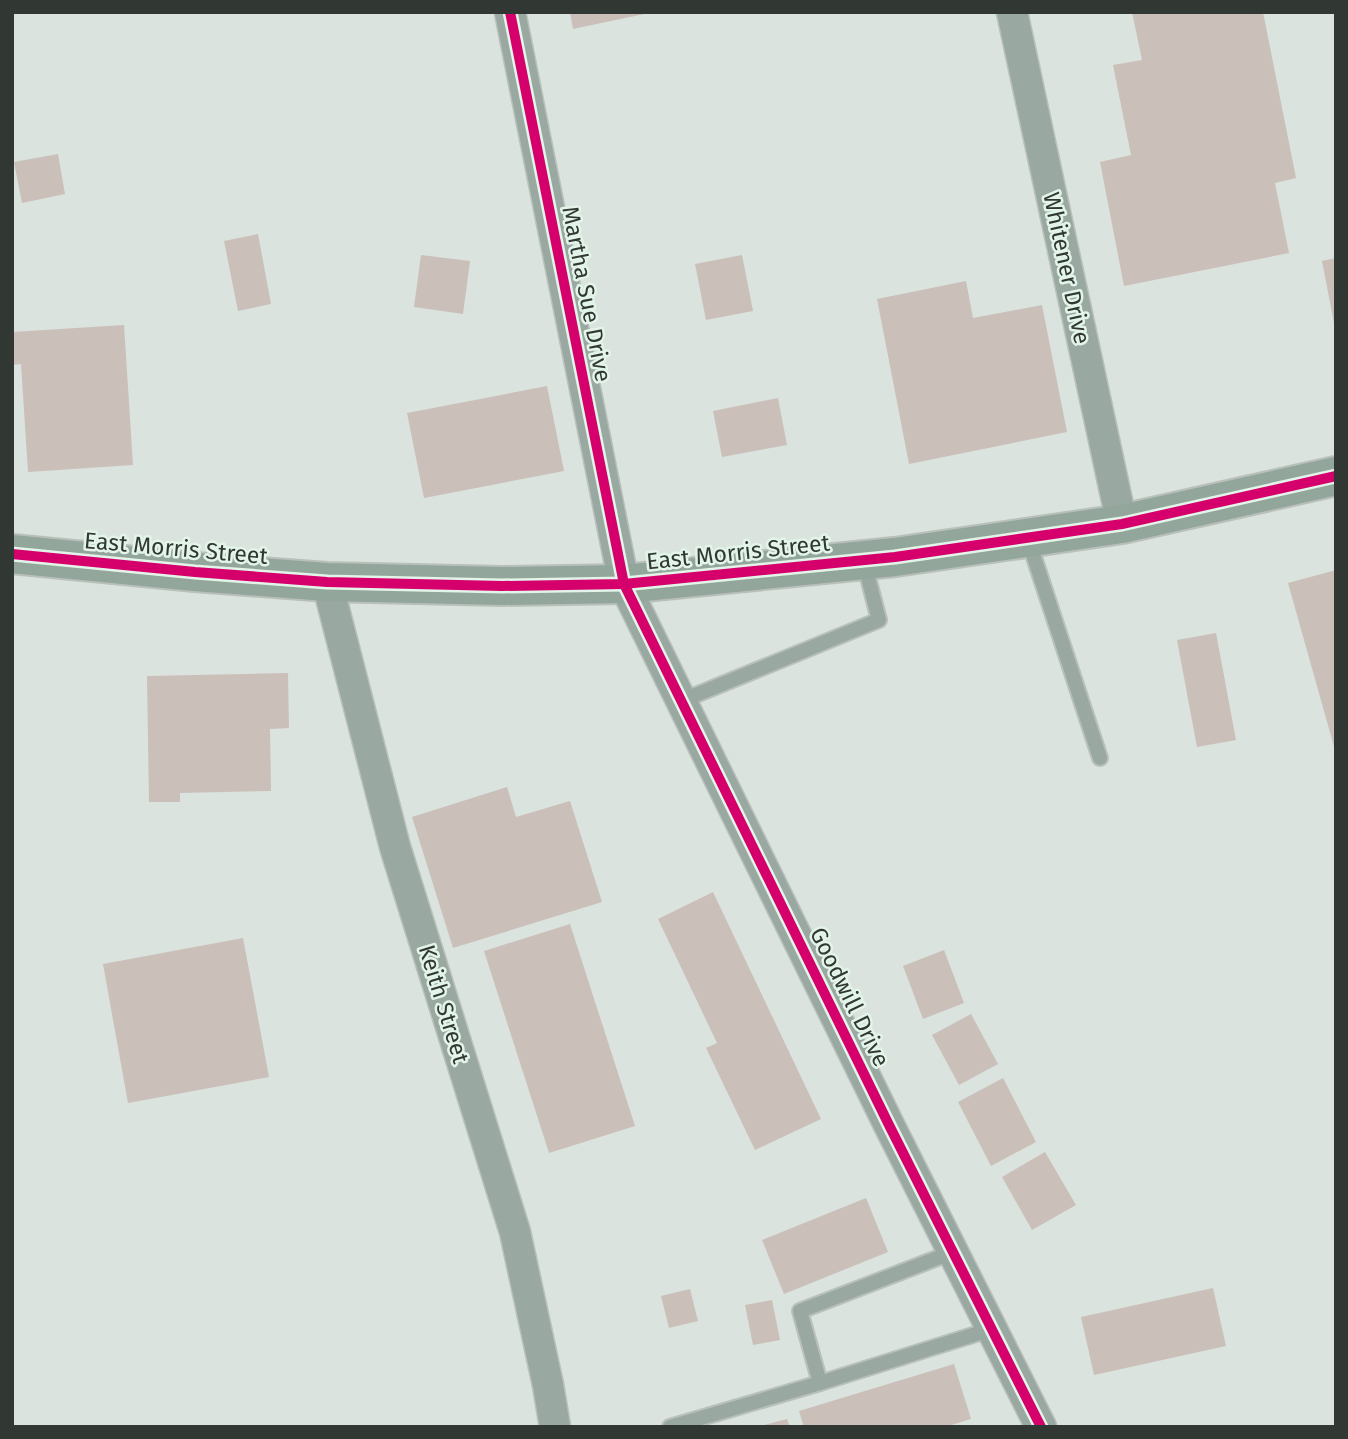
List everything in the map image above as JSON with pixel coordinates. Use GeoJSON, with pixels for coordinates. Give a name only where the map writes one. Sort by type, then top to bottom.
{"type":"FeatureCollection","features":[{"type":"Feature","properties":{"kind":"main road","name":"East Morris Street"},"geometry":{"type":"LineString","coordinates":[[12,554],[327,582],[502,586],[624,584],[864,560],[1122,524],[1336,476]]}},
{"type":"Feature","properties":{"kind":"street","name":"Martha Sue Drive"},"geometry":{"type":"LineString","coordinates":[[510,12],[624,584]]}},
{"type":"Feature","properties":{"kind":"street","name":"Whitener Drive"},"geometry":{"type":"LineString","coordinates":[[1012,12],[1122,524]]}},
{"type":"Feature","properties":{"kind":"street","name":"Keith Street"},"geometry":{"type":"LineString","coordinates":[[327,582],[395,847],[515,1232],[555,1427]]}},
{"type":"Feature","properties":{"kind":"street","name":"Goodwill Drive"},"geometry":{"type":"LineString","coordinates":[[624,584],[1041,1427]]}},
{"type":"Feature","properties":{"kind":"lane"},"geometry":{"type":"LineString","coordinates":[[1027,538],[1100,758]]}},
{"type":"Feature","properties":{"kind":"lane"},"geometry":{"type":"LineString","coordinates":[[681,701],[879,620],[864,560]]}},
{"type":"Feature","properties":{"kind":"lane"},"geometry":{"type":"LineString","coordinates":[[820,1383],[800,1311],[953,1252]]}},
{"type":"Feature","properties":{"kind":"lane"},"geometry":{"type":"LineString","coordinates":[[670,1427],[992,1329]]}},
{"type":"Feature","properties":{"kind":"building"},"geometry":{"type":"Polygon","coordinates":[[[570,12],[649,12],[649,13],[573,29],[570,12]]]}},
{"type":"Feature","properties":{"kind":"building"},"geometry":{"type":"Polygon","coordinates":[[[1132,12],[1263,12],[1296,178],[1275,183],[1289,253],[1124,286],[1100,162],[1131,155],[1113,65],[1142,60],[1132,12]]]}},
{"type":"Feature","properties":{"kind":"building"},"geometry":{"type":"Polygon","coordinates":[[[58,154],[65,194],[22,203],[14,162],[58,154]]]}},
{"type":"Feature","properties":{"kind":"building"},"geometry":{"type":"Polygon","coordinates":[[[258,234],[271,304],[238,311],[224,241],[258,234]]]}},
{"type":"Feature","properties":{"kind":"building"},"geometry":{"type":"Polygon","coordinates":[[[421,255],[470,261],[463,314],[414,307],[421,255]]]}},
{"type":"Feature","properties":{"kind":"building"},"geometry":{"type":"Polygon","coordinates":[[[742,255],[753,311],[706,320],[695,264],[742,255]]]}},
{"type":"Feature","properties":{"kind":"building"},"geometry":{"type":"Polygon","coordinates":[[[1336,258],[1336,323],[1334,323],[1322,261],[1336,258]]]}},
{"type":"Feature","properties":{"kind":"building"},"geometry":{"type":"Polygon","coordinates":[[[966,281],[973,318],[1042,305],[1067,432],[909,464],[877,299],[966,281]]]}},
{"type":"Feature","properties":{"kind":"building"},"geometry":{"type":"Polygon","coordinates":[[[124,325],[133,465],[28,472],[21,364],[12,365],[12,332],[124,325]]]}},
{"type":"Feature","properties":{"kind":"building"},"geometry":{"type":"Polygon","coordinates":[[[547,386],[564,471],[424,498],[407,413],[547,386]]]}},
{"type":"Feature","properties":{"kind":"building"},"geometry":{"type":"Polygon","coordinates":[[[778,398],[787,445],[722,457],[713,411],[778,398]]]}},
{"type":"Feature","properties":{"kind":"building"},"geometry":{"type":"Polygon","coordinates":[[[1336,570],[1336,750],[1335,750],[1288,583],[1336,570]]]}},
{"type":"Feature","properties":{"kind":"building"},"geometry":{"type":"Polygon","coordinates":[[[1216,633],[1236,740],[1197,747],[1177,640],[1216,633]]]}},
{"type":"Feature","properties":{"kind":"building"},"geometry":{"type":"Polygon","coordinates":[[[288,673],[289,728],[270,729],[271,791],[180,793],[180,802],[149,802],[147,676],[288,673]]]}},
{"type":"Feature","properties":{"kind":"building"},"geometry":{"type":"Polygon","coordinates":[[[507,787],[516,817],[570,801],[602,902],[453,948],[412,817],[507,787]]]}},
{"type":"Feature","properties":{"kind":"building"},"geometry":{"type":"Polygon","coordinates":[[[713,892],[821,1119],[755,1150],[706,1048],[717,1043],[658,919],[713,892]]]}},
{"type":"Feature","properties":{"kind":"building"},"geometry":{"type":"Polygon","coordinates":[[[570,924],[635,1126],[549,1153],[484,951],[570,924]]]}},
{"type":"Feature","properties":{"kind":"building"},"geometry":{"type":"Polygon","coordinates":[[[243,938],[269,1077],[128,1103],[103,964],[243,938]]]}},
{"type":"Feature","properties":{"kind":"building"},"geometry":{"type":"Polygon","coordinates":[[[944,950],[964,1003],[923,1019],[903,966],[944,950]]]}},
{"type":"Feature","properties":{"kind":"building"},"geometry":{"type":"Polygon","coordinates":[[[971,1014],[998,1064],[959,1085],[932,1035],[971,1014]]]}},
{"type":"Feature","properties":{"kind":"building"},"geometry":{"type":"Polygon","coordinates":[[[1003,1078],[1036,1142],[991,1166],[958,1102],[1003,1078]]]}},
{"type":"Feature","properties":{"kind":"building"},"geometry":{"type":"Polygon","coordinates":[[[1045,1152],[1076,1205],[1032,1230],[1002,1177],[1045,1152]]]}},
{"type":"Feature","properties":{"kind":"building"},"geometry":{"type":"Polygon","coordinates":[[[866,1198],[888,1252],[784,1294],[762,1240],[866,1198]]]}},
{"type":"Feature","properties":{"kind":"building"},"geometry":{"type":"Polygon","coordinates":[[[1213,1288],[1226,1346],[1094,1375],[1081,1317],[1213,1288]]]}},
{"type":"Feature","properties":{"kind":"building"},"geometry":{"type":"Polygon","coordinates":[[[690,1289],[698,1321],[669,1328],[661,1296],[690,1289]]]}},
{"type":"Feature","properties":{"kind":"building"},"geometry":{"type":"Polygon","coordinates":[[[772,1300],[780,1340],[753,1345],[745,1305],[772,1300]]]}},
{"type":"Feature","properties":{"kind":"building"},"geometry":{"type":"Polygon","coordinates":[[[954,1364],[971,1419],[945,1427],[804,1427],[799,1411],[954,1364]]]}},
{"type":"Feature","properties":{"kind":"building"},"geometry":{"type":"Polygon","coordinates":[[[787,1419],[790,1427],[760,1427],[760,1426],[787,1419]]]}},
{"type":"Feature","properties":{"kind":"cycle path"},"geometry":{"type":"LineString","coordinates":[[510,12],[624,584],[889,1125],[1041,1427]]}},
{"type":"Feature","properties":{"kind":"cycle path"},"geometry":{"type":"LineString","coordinates":[[12,554],[327,582],[502,586],[624,584],[895,557],[1122,524],[1336,476]]}}]}
